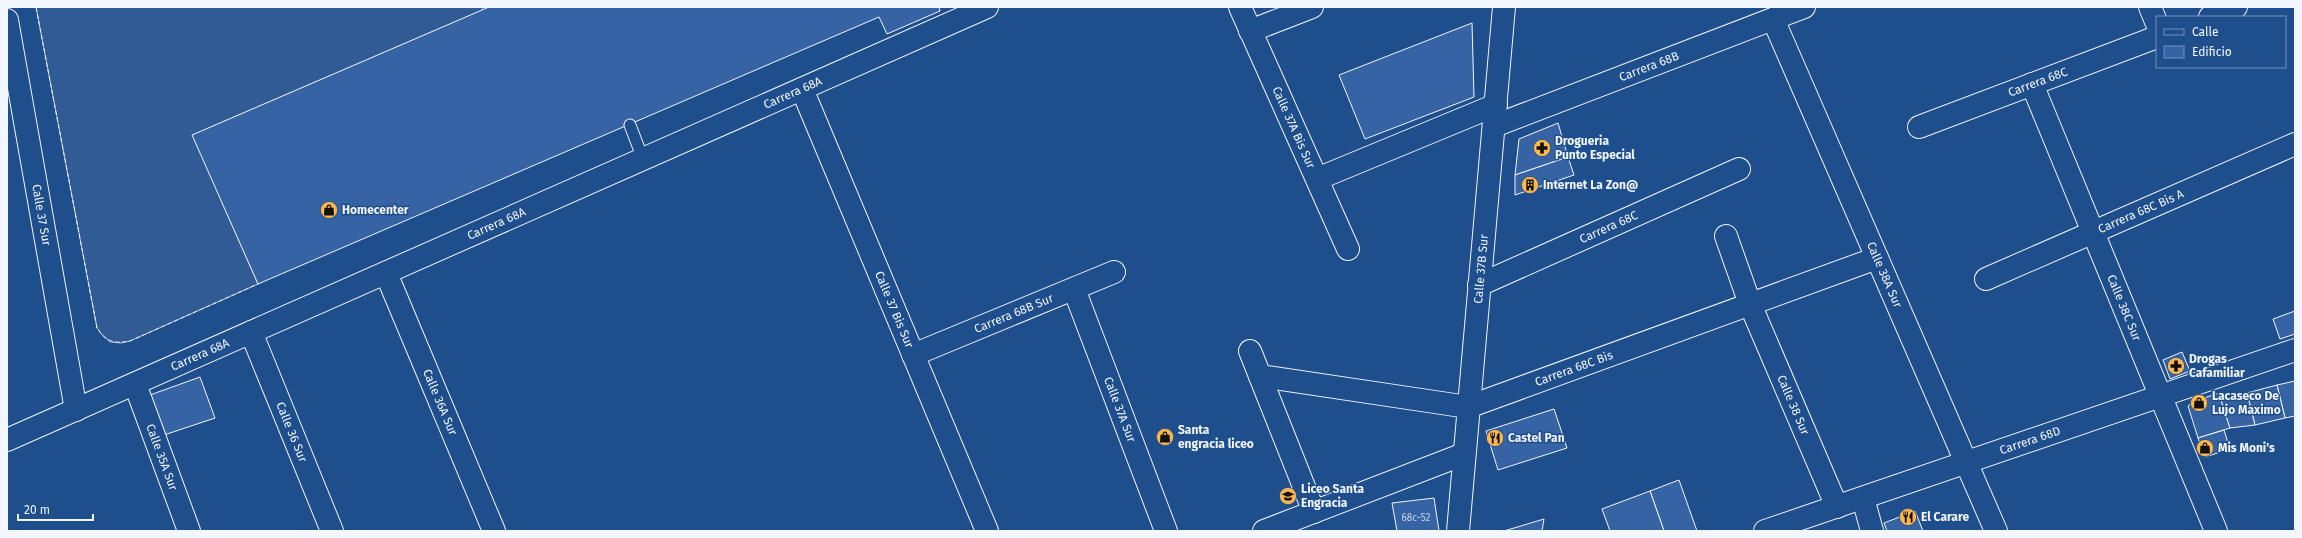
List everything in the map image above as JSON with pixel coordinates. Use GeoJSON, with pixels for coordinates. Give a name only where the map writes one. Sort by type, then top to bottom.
{"type":"FeatureCollection","features":[{"type":"Feature","properties":{"kind":"street","name":"Carrera 68A"},"geometry":{"type":"LineString","coordinates":[[7,440],[986,7]]}},
{"type":"Feature","properties":{"kind":"street","name":"Calle 37A Bis Sur"},"geometry":{"type":"LineString","coordinates":[[1240,7],[1348,249]]}},
{"type":"Feature","properties":{"kind":"street"},"geometry":{"type":"LineString","coordinates":[[1250,31],[1312,7]]}},
{"type":"Feature","properties":{"kind":"street","name":"Calle 37B Sur"},"geometry":{"type":"LineString","coordinates":[[1458,531],[1504,7]]}},
{"type":"Feature","properties":{"kind":"street","name":"Carrera 68B"},"geometry":{"type":"LineString","coordinates":[[1494,126],[1804,7]]}},
{"type":"Feature","properties":{"kind":"street"},"geometry":{"type":"LineString","coordinates":[[2150,7],[2156,22]]}},
{"type":"Feature","properties":{"kind":"street"},"geometry":{"type":"LineString","coordinates":[[2213,16],[2236,7]]}},
{"type":"Feature","properties":{"kind":"street","name":"Calle 38A Sur"},"geometry":{"type":"LineString","coordinates":[[1773,19],[1996,531]]}},
{"type":"Feature","properties":{"kind":"street","name":"Calle 37 Sur"},"geometry":{"type":"LineString","coordinates":[[7,20],[76,410]]}},
{"type":"Feature","properties":{"kind":"street","name":"Carrera 68C"},"geometry":{"type":"LineString","coordinates":[[1919,127],[2156,37]]}},
{"type":"Feature","properties":{"kind":"street","name":"Calle 38C Sur"},"geometry":{"type":"LineString","coordinates":[[2032,84],[2216,531]]}},
{"type":"Feature","properties":{"kind":"street","name":"Calle 37 Bis Sur"},"geometry":{"type":"LineString","coordinates":[[802,89],[987,531]]}},
{"type":"Feature","properties":{"kind":"street"},"geometry":{"type":"LineString","coordinates":[[1317,179],[1496,105]]}},
{"type":"Feature","properties":{"kind":"street","name":"Carrera 68C Bis A"},"geometry":{"type":"LineString","coordinates":[[1986,279],[2295,144]]}},
{"type":"Feature","properties":{"kind":"street","name":"Carrera 68C"},"geometry":{"type":"LineString","coordinates":[[1479,285],[1739,170]]}},
{"type":"Feature","properties":{"kind":"street","name":"Calle 38 Sur"},"geometry":{"type":"LineString","coordinates":[[1726,236],[1750,304],[1836,507]]}},
{"type":"Feature","properties":{"kind":"street","name":"Carrera 68C Bis"},"geometry":{"type":"LineString","coordinates":[[1260,376],[1468,407],[1877,258]]}},
{"type":"Feature","properties":{"kind":"street","name":"Carrera 68B Sur"},"geometry":{"type":"LineString","coordinates":[[913,355],[1114,272]]}},
{"type":"Feature","properties":{"kind":"street","name":"Calle 36A Sur"},"geometry":{"type":"LineString","coordinates":[[386,273],[494,531]]}},
{"type":"Feature","properties":{"kind":"street","name":"Calle 37A Sur"},"geometry":{"type":"LineString","coordinates":[[1074,288],[1166,531]]}},
{"type":"Feature","properties":{"kind":"street","name":"Calle 36 Sur"},"geometry":{"type":"LineString","coordinates":[[251,332],[332,531]]}},
{"type":"Feature","properties":{"kind":"street","name":"Carrera 68D"},"geometry":{"type":"LineString","coordinates":[[1765,531],[2295,350]]}},
{"type":"Feature","properties":{"kind":"street"},"geometry":{"type":"LineString","coordinates":[[1250,351],[1314,512]]}},
{"type":"Feature","properties":{"kind":"street","name":"Calle 35A Sur"},"geometry":{"type":"LineString","coordinates":[[134,384],[189,531]]}},
{"type":"Feature","properties":{"kind":"street"},"geometry":{"type":"LineString","coordinates":[[1264,531],[1464,454]]}},
{"type":"Feature","properties":{"kind":"street"},"geometry":{"type":"LineString","coordinates":[[1863,498],[1872,531]]}},
{"type":"Feature","properties":{"kind":"lane"},"geometry":{"type":"LineString","coordinates":[[630,125],[643,159]]}},
{"type":"Feature","properties":{"kind":"shaded area"},"geometry":{"type":"Polygon","coordinates":[[[36,7],[482,7],[483,10],[193,135],[258,284],[130,341],[121,343],[110,342],[97,328],[36,7]]]}},
{"type":"Feature","properties":{"kind":"building","name":"Homecenter"},"geometry":{"type":"Polygon","coordinates":[[[489,7],[939,7],[940,11],[887,34],[879,17],[258,284],[192,135],[489,7]]]}},
{"type":"Feature","properties":{"kind":"building"},"geometry":{"type":"Polygon","coordinates":[[[1472,23],[1474,97],[1365,139],[1339,75],[1472,23]]]}},
{"type":"Feature","properties":{"kind":"building","name":"Drogueria Punto Especial"},"geometry":{"type":"Polygon","coordinates":[[[1558,123],[1568,157],[1515,175],[1519,139],[1558,123]]]}},
{"type":"Feature","properties":{"kind":"building","name":"Internet La Zon@"},"geometry":{"type":"Polygon","coordinates":[[[1568,157],[1574,175],[1515,195],[1515,175],[1568,157]]]}},
{"type":"Feature","properties":{"kind":"building"},"geometry":{"type":"Polygon","coordinates":[[[2295,311],[2295,334],[2280,339],[2273,319],[2295,311]]]}},
{"type":"Feature","properties":{"kind":"building","name":"Drogas Cafamiliar"},"geometry":{"type":"Polygon","coordinates":[[[2182,352],[2190,371],[2170,379],[2163,360],[2182,352]]]}},
{"type":"Feature","properties":{"kind":"building"},"geometry":{"type":"Polygon","coordinates":[[[200,377],[215,418],[164,435],[150,395],[200,377]]]}},
{"type":"Feature","properties":{"kind":"building"},"geometry":{"type":"Polygon","coordinates":[[[2295,381],[2295,416],[2285,418],[2277,385],[2295,381]]]}},
{"type":"Feature","properties":{"kind":"building"},"geometry":{"type":"Polygon","coordinates":[[[2277,385],[2285,418],[2255,425],[2247,393],[2277,385]]]}},
{"type":"Feature","properties":{"kind":"building"},"geometry":{"type":"Polygon","coordinates":[[[2219,393],[2230,428],[2198,438],[2188,406],[2192,402],[2219,393]]]}},
{"type":"Feature","properties":{"kind":"building"},"geometry":{"type":"Polygon","coordinates":[[[2247,393],[2255,425],[2230,428],[2221,400],[2247,393]]]}},
{"type":"Feature","properties":{"kind":"building"},"geometry":{"type":"Polygon","coordinates":[[[1554,409],[1567,448],[1498,470],[1486,431],[1554,409]]]}},
{"type":"Feature","properties":{"kind":"building"},"geometry":{"type":"Polygon","coordinates":[[[2224,430],[2230,449],[2205,457],[2198,438],[2224,430]]]}},
{"type":"Feature","properties":{"kind":"building"},"geometry":{"type":"Polygon","coordinates":[[[1679,480],[1697,531],[1664,531],[1650,491],[1679,480]]]}},
{"type":"Feature","properties":{"kind":"building"},"geometry":{"type":"Polygon","coordinates":[[[1650,491],[1664,531],[1610,531],[1602,509],[1650,491]]]}},
{"type":"Feature","properties":{"kind":"building"},"geometry":{"type":"Polygon","coordinates":[[[1434,498],[1439,531],[1397,531],[1392,503],[1434,498]]]}},
{"type":"Feature","properties":{"kind":"building","name":"El Carare"},"geometry":{"type":"Polygon","coordinates":[[[1915,511],[1923,531],[1887,531],[1884,523],[1915,511]]]}},
{"type":"Feature","properties":{"kind":"building"},"geometry":{"type":"Polygon","coordinates":[[[1544,519],[1542,531],[1504,531],[1544,519]]]}},
{"type":"Feature","properties":{"kind":"fence"},"geometry":{"type":"LineString","coordinates":[[36,7],[97,328],[100,333],[111,341],[130,341],[258,284]]}},
{"type":"Feature","properties":{"kind":"place","name":"Drogueria Punto Especial"},"geometry":{"type":"Point","coordinates":[1542,148]}},
{"type":"Feature","properties":{"kind":"place","name":"Internet La Zon@"},"geometry":{"type":"Point","coordinates":[1530,185]}},
{"type":"Feature","properties":{"kind":"place","name":"Homecenter"},"geometry":{"type":"Point","coordinates":[329,210]}},
{"type":"Feature","properties":{"kind":"place","name":"Drogas Cafamiliar"},"geometry":{"type":"Point","coordinates":[2176,366]}},
{"type":"Feature","properties":{"kind":"place","name":"Lacaseco De Lujo Maximo"},"geometry":{"type":"Point","coordinates":[2199,403]}},
{"type":"Feature","properties":{"kind":"place","name":"Santa engracia liceo"},"geometry":{"type":"Point","coordinates":[1165,437]}},
{"type":"Feature","properties":{"kind":"place","name":"Castel Pan"},"geometry":{"type":"Point","coordinates":[1495,438]}},
{"type":"Feature","properties":{"kind":"place","name":"Mis Moni's"},"geometry":{"type":"Point","coordinates":[2205,448]}},
{"type":"Feature","properties":{"kind":"place","name":"Liceo Santa Engracia"},"geometry":{"type":"Point","coordinates":[1288,496]}},
{"type":"Feature","properties":{"kind":"place","name":"El Carare"},"geometry":{"type":"Point","coordinates":[1908,517]}}]}
